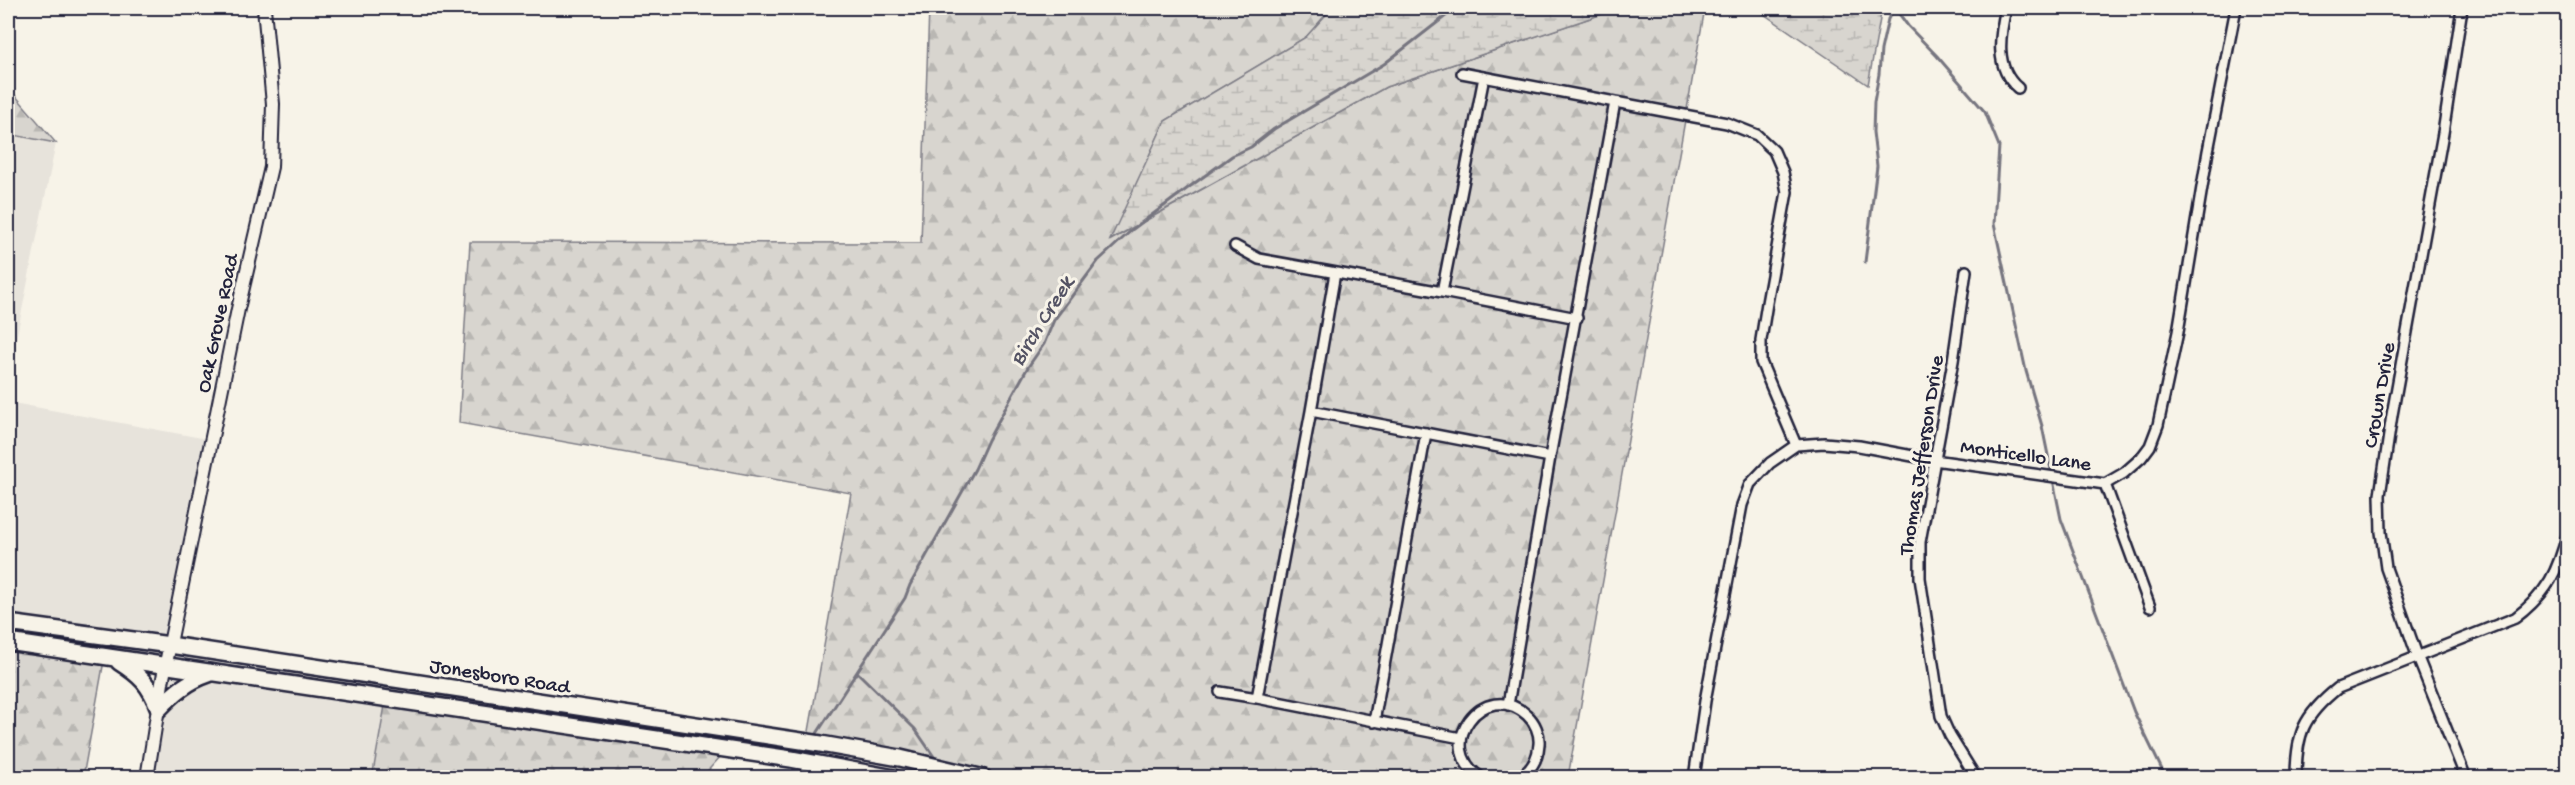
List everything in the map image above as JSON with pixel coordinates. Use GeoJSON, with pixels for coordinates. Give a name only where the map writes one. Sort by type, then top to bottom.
{"type":"FeatureCollection","features":[{"type":"Feature","properties":{"kind":"main road","name":"Jonesboro Road"},"geometry":{"type":"LineString","coordinates":[[8,622],[821,744],[900,758],[984,777]]}},
{"type":"Feature","properties":{"kind":"main road","name":"Jonesboro Road"},"geometry":{"type":"LineString","coordinates":[[8,642],[791,759],[894,777]]}},
{"type":"Feature","properties":{"kind":"main road"},"geometry":{"type":"LineString","coordinates":[[114,659],[132,670],[150,688],[159,709],[191,681],[212,673]]}},
{"type":"Feature","properties":{"kind":"street","name":"Oak Grove Road"},"geometry":{"type":"LineString","coordinates":[[147,777],[170,645],[238,309],[271,167],[273,104],[264,8]]}},
{"type":"Feature","properties":{"kind":"street"},"geometry":{"type":"LineString","coordinates":[[2006,8],[1999,38],[2001,56],[2010,82],[2018,88]]}},
{"type":"Feature","properties":{"kind":"street","name":"Monticello Lane"},"geometry":{"type":"LineString","coordinates":[[1796,445],[1824,443],[1858,446],[1934,460],[2105,484],[2141,458],[2150,446],[2158,425],[2178,332],[2208,151],[2236,8]]}},
{"type":"Feature","properties":{"kind":"street","name":"Crown Drive"},"geometry":{"type":"LineString","coordinates":[[2462,8],[2444,133],[2392,415],[2380,495],[2380,532],[2386,568],[2418,658],[2466,777]]}},
{"type":"Feature","properties":{"kind":"street"},"geometry":{"type":"LineString","coordinates":[[1462,73],[1727,123],[1757,135],[1774,151],[1783,172],[1788,192],[1761,340],[1761,362],[1796,445],[1770,463],[1750,484],[1742,505],[1705,701],[1694,777]]}},
{"type":"Feature","properties":{"kind":"street"},"geometry":{"type":"LineString","coordinates":[[1442,292],[1484,77]]}},
{"type":"Feature","properties":{"kind":"street"},"geometry":{"type":"LineString","coordinates":[[1508,705],[1550,457],[1616,102]]}},
{"type":"Feature","properties":{"kind":"street"},"geometry":{"type":"LineString","coordinates":[[1235,246],[1259,260],[1577,318]]}},
{"type":"Feature","properties":{"kind":"street","name":"Thomas Jefferson Drive"},"geometry":{"type":"LineString","coordinates":[[1966,271],[1953,361],[1920,542],[1920,578],[1941,716],[1950,736],[1976,777]]}},
{"type":"Feature","properties":{"kind":"street"},"geometry":{"type":"LineString","coordinates":[[1257,698],[1335,273]]}},
{"type":"Feature","properties":{"kind":"street"},"geometry":{"type":"LineString","coordinates":[[1311,411],[1550,457]]}},
{"type":"Feature","properties":{"kind":"street"},"geometry":{"type":"LineString","coordinates":[[1374,722],[1426,433]]}},
{"type":"Feature","properties":{"kind":"street"},"geometry":{"type":"LineString","coordinates":[[2105,484],[2150,607]]}},
{"type":"Feature","properties":{"kind":"street"},"geometry":{"type":"LineString","coordinates":[[2296,777],[2296,754],[2300,732],[2306,719],[2321,702],[2338,688],[2516,618],[2533,604],[2551,581],[2560,561],[2568,532]]}},
{"type":"Feature","properties":{"kind":"street"},"geometry":{"type":"LineString","coordinates":[[1220,692],[1461,738]]}},
{"type":"Feature","properties":{"kind":"street"},"geometry":{"type":"LineString","coordinates":[[1482,777],[1469,767],[1464,758],[1461,738],[1472,716],[1483,708],[1495,704],[1520,709],[1530,717],[1537,728],[1540,741],[1538,754],[1533,765],[1518,777]]}},
{"type":"Feature","properties":{"kind":"shaded area"},"geometry":{"type":"Polygon","coordinates":[[[8,134],[56,143],[8,379],[8,134]]]}},
{"type":"Feature","properties":{"kind":"shaded area"},"geometry":{"type":"Polygon","coordinates":[[[8,402],[207,439],[174,667],[386,700],[372,777],[154,777],[173,667],[8,640],[8,402]]]}},
{"type":"Feature","properties":{"kind":"green space"},"geometry":{"type":"Polygon","coordinates":[[[929,8],[1332,8],[1306,37],[1165,121],[1111,240],[1386,87],[1620,8],[1705,8],[1568,777],[847,778],[802,771],[851,493],[459,423],[470,242],[921,243],[929,8]]]}},
{"type":"Feature","properties":{"kind":"green space"},"geometry":{"type":"Polygon","coordinates":[[[1332,8],[1620,8],[1386,87],[1110,240],[1165,121],[1306,37],[1332,8]]]}},
{"type":"Feature","properties":{"kind":"green space"},"geometry":{"type":"Polygon","coordinates":[[[1755,8],[1882,8],[1868,85],[1755,8]]]}},
{"type":"Feature","properties":{"kind":"green space"},"geometry":{"type":"Polygon","coordinates":[[[8,87],[56,143],[8,134],[8,87]]]}},
{"type":"Feature","properties":{"kind":"green space"},"geometry":{"type":"Polygon","coordinates":[[[8,640],[105,655],[83,777],[8,778],[8,640]]]}},
{"type":"Feature","properties":{"kind":"green space"},"geometry":{"type":"Polygon","coordinates":[[[386,700],[721,756],[702,777],[372,778],[386,700]]]}},
{"type":"Feature","properties":{"kind":"waterway"},"geometry":{"type":"LineString","coordinates":[[182,8],[200,13],[209,11]]}},
{"type":"Feature","properties":{"kind":"waterway","name":"Birch Creek"},"geometry":{"type":"LineString","coordinates":[[814,738],[905,598],[910,585],[975,469],[988,440],[1028,367],[1044,344],[1054,320],[1098,261],[1133,229],[1232,156],[1251,147],[1274,129],[1384,64],[1456,8]]}},
{"type":"Feature","properties":{"kind":"waterway"},"geometry":{"type":"LineString","coordinates":[[1865,262],[1877,166],[1873,132],[1874,102],[1881,50],[1888,19],[1894,8]]}},
{"type":"Feature","properties":{"kind":"waterway"},"geometry":{"type":"LineString","coordinates":[[1895,8],[1908,26],[1985,112],[1999,146],[1994,224],[2026,371],[2042,426],[2061,519],[2134,712],[2166,778]]}},
{"type":"Feature","properties":{"kind":"waterway"},"geometry":{"type":"LineString","coordinates":[[857,672],[915,729],[937,761]]}},
{"type":"Feature","properties":{"kind":"waterway","name":"Birch Creek"},"geometry":{"type":"LineString","coordinates":[[789,778],[796,766]]}}]}
